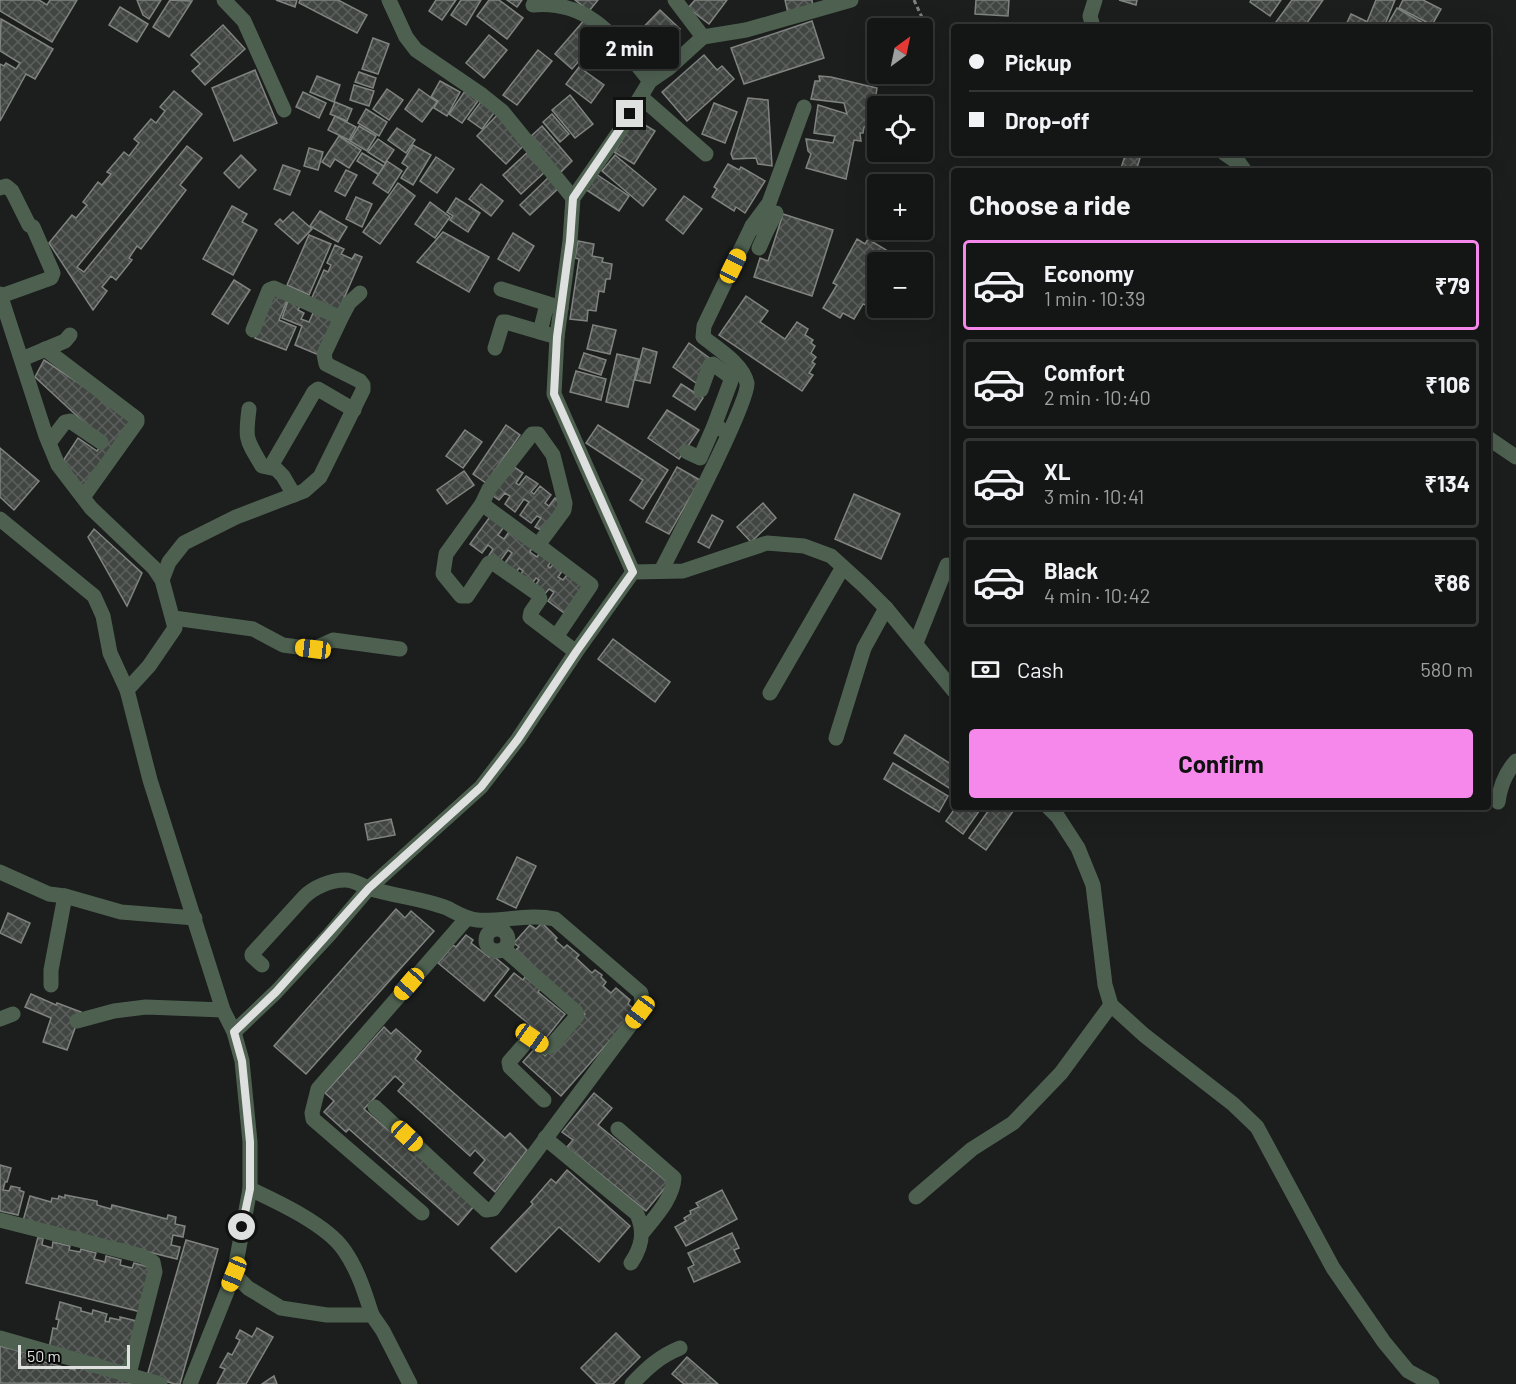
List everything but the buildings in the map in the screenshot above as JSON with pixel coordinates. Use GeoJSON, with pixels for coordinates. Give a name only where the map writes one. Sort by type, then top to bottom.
{"type":"FeatureCollection","features":[{"type":"Feature","properties":{"kind":"street"},"geometry":{"type":"LineString","coordinates":[[224,0],[244,21],[284,110]]}},
{"type":"Feature","properties":{"kind":"street"},"geometry":{"type":"LineString","coordinates":[[389,0],[406,37],[416,50],[482,94],[502,111],[573,198]]}},
{"type":"Feature","properties":{"kind":"street"},"geometry":{"type":"LineString","coordinates":[[675,0],[703,37]]}},
{"type":"Feature","properties":{"kind":"street"},"geometry":{"type":"LineString","coordinates":[[540,332],[554,306],[570,241],[573,198],[620,132],[650,81],[669,69],[703,37],[746,30],[851,0]]}},
{"type":"Feature","properties":{"kind":"street"},"geometry":{"type":"LineString","coordinates":[[1092,24],[1089,16],[1095,0]]}},
{"type":"Feature","properties":{"kind":"street"},"geometry":{"type":"LineString","coordinates":[[533,5],[549,3],[588,15],[604,26],[650,81]]}},
{"type":"Feature","properties":{"kind":"street"},"geometry":{"type":"LineString","coordinates":[[641,97],[706,154]]}},
{"type":"Feature","properties":{"kind":"street"},"geometry":{"type":"LineString","coordinates":[[661,571],[729,433],[748,386],[744,373],[703,337],[704,326],[759,228],[804,107]]}},
{"type":"Feature","properties":{"kind":"street"},"geometry":{"type":"LineString","coordinates":[[1228,156],[1243,168]]}},
{"type":"Feature","properties":{"kind":"street"},"geometry":{"type":"LineString","coordinates":[[0,188],[6,186],[12,191],[29,225],[33,227],[53,273],[51,278],[0,295],[5,321],[22,359],[49,443],[58,465],[91,508],[154,568],[162,580],[174,618],[175,628],[149,666],[127,690]]}},
{"type":"Feature","properties":{"kind":"street"},"geometry":{"type":"LineString","coordinates":[[759,248],[759,228],[776,213]]}},
{"type":"Feature","properties":{"kind":"street"},"geometry":{"type":"LineString","coordinates":[[253,330],[269,290],[274,288],[341,318]]}},
{"type":"Feature","properties":{"kind":"street"},"geometry":{"type":"LineString","coordinates":[[501,289],[554,306]]}},
{"type":"Feature","properties":{"kind":"street"},"geometry":{"type":"LineString","coordinates":[[162,580],[169,562],[184,543],[236,517],[304,491],[320,477],[362,396],[363,385],[324,362],[324,354],[341,318],[349,303],[360,293]]}},
{"type":"Feature","properties":{"kind":"street"},"geometry":{"type":"LineString","coordinates":[[554,306],[557,337],[554,394],[614,514],[633,572]]}},
{"type":"Feature","properties":{"kind":"street"},"geometry":{"type":"LineString","coordinates":[[495,348],[503,322],[557,337]]}},
{"type":"Feature","properties":{"kind":"street"},"geometry":{"type":"LineString","coordinates":[[22,359],[65,341],[70,335]]}},
{"type":"Feature","properties":{"kind":"street"},"geometry":{"type":"LineString","coordinates":[[45,349],[137,419],[84,496]]}},
{"type":"Feature","properties":{"kind":"street"},"geometry":{"type":"LineString","coordinates":[[687,452],[701,457],[714,426],[710,400],[710,365],[713,364],[732,378],[728,393]]}},
{"type":"Feature","properties":{"kind":"street"},"geometry":{"type":"LineString","coordinates":[[271,466],[318,388],[354,410]]}},
{"type":"Feature","properties":{"kind":"street"},"geometry":{"type":"LineString","coordinates":[[710,400],[728,393],[743,400]]}},
{"type":"Feature","properties":{"kind":"street"},"geometry":{"type":"LineString","coordinates":[[710,400],[736,417]]}},
{"type":"Feature","properties":{"kind":"street"},"geometry":{"type":"LineString","coordinates":[[249,409],[246,436],[249,445],[262,466],[271,466],[283,476],[294,495]]}},
{"type":"Feature","properties":{"kind":"street"},"geometry":{"type":"LineString","coordinates":[[49,443],[65,422],[70,421],[101,442]]}},
{"type":"Feature","properties":{"kind":"street"},"geometry":{"type":"LineString","coordinates":[[714,426],[729,433]]}},
{"type":"Feature","properties":{"kind":"street"},"geometry":{"type":"LineString","coordinates":[[539,546],[564,510],[565,503],[553,455],[538,434],[532,434],[489,489],[482,504],[446,554],[443,574],[461,596],[467,596],[489,563],[492,562],[538,594],[540,599],[530,617],[576,652]]}},
{"type":"Feature","properties":{"kind":"street"},"geometry":{"type":"LineString","coordinates":[[1491,440],[1516,457]]}},
{"type":"Feature","properties":{"kind":"street"},"geometry":{"type":"LineString","coordinates":[[482,504],[612,601]]}},
{"type":"Feature","properties":{"kind":"street"},"geometry":{"type":"LineString","coordinates":[[0,519],[94,596],[104,616],[110,653],[127,690],[150,780],[223,1010],[234,1032],[242,1061],[250,1142],[250,1189],[234,1274],[190,1384]]}},
{"type":"Feature","properties":{"kind":"street"},"geometry":{"type":"LineString","coordinates":[[633,572],[683,571],[767,543],[804,546],[831,556],[886,608],[916,644],[951,680]]}},
{"type":"Feature","properties":{"kind":"street"},"geometry":{"type":"LineString","coordinates":[[916,644],[947,565]]}},
{"type":"Feature","properties":{"kind":"street"},"geometry":{"type":"LineString","coordinates":[[770,693],[843,567]]}},
{"type":"Feature","properties":{"kind":"street"},"geometry":{"type":"LineString","coordinates":[[234,1032],[276,992],[369,888],[481,787],[518,739],[633,572]]}},
{"type":"Feature","properties":{"kind":"street"},"geometry":{"type":"LineString","coordinates":[[556,637],[591,585]]}},
{"type":"Feature","properties":{"kind":"street"},"geometry":{"type":"LineString","coordinates":[[836,738],[864,648],[886,608]]}},
{"type":"Feature","properties":{"kind":"street"},"geometry":{"type":"LineString","coordinates":[[174,618],[253,629],[283,645],[313,649],[333,640],[400,649]]}},
{"type":"Feature","properties":{"kind":"street"},"geometry":{"type":"LineString","coordinates":[[1498,802],[1500,790],[1510,768],[1516,761]]}},
{"type":"Feature","properties":{"kind":"street"},"geometry":{"type":"LineString","coordinates":[[1051,810],[1078,848],[1093,885],[1105,985],[1111,1005],[1144,1035],[1233,1104],[1257,1127],[1333,1268],[1384,1342],[1408,1371],[1432,1384]]}},
{"type":"Feature","properties":{"kind":"street"},"geometry":{"type":"LineString","coordinates":[[0,872],[49,894],[65,896],[121,912],[195,918]]}},
{"type":"Feature","properties":{"kind":"street"},"geometry":{"type":"LineString","coordinates":[[262,965],[252,954],[312,889],[343,880],[357,881],[369,888],[446,908],[472,919],[489,931],[501,929],[508,938],[504,949],[576,1012],[577,1016],[551,1046],[545,1047],[532,1038],[509,1062],[510,1066],[544,1100]]}},
{"type":"Feature","properties":{"kind":"street"},"geometry":{"type":"LineString","coordinates":[[51,985],[51,970],[65,896]]}},
{"type":"Feature","properties":{"kind":"street"},"geometry":{"type":"LineString","coordinates":[[375,1107],[486,1210],[493,1209],[640,1012],[641,993],[555,919],[541,916],[472,919],[318,1089],[312,1113],[313,1119],[422,1213]]}},
{"type":"Feature","properties":{"kind":"street"},"geometry":{"type":"LineString","coordinates":[[916,1197],[972,1149],[1013,1123],[1061,1073],[1111,1005]]}},
{"type":"Feature","properties":{"kind":"street"},"geometry":{"type":"LineString","coordinates":[[77,1021],[114,1011],[146,1007],[223,1010]]}},
{"type":"Feature","properties":{"kind":"street"},"geometry":{"type":"LineString","coordinates":[[618,1129],[674,1178],[674,1185],[668,1197],[643,1232],[639,1252],[631,1263]]}},
{"type":"Feature","properties":{"kind":"street"},"geometry":{"type":"LineString","coordinates":[[545,1138],[637,1214],[643,1232]]}},
{"type":"Feature","properties":{"kind":"street"},"geometry":{"type":"LineString","coordinates":[[250,1189],[300,1215],[324,1231],[344,1249],[362,1285],[372,1315],[383,1331],[410,1384]]}},
{"type":"Feature","properties":{"kind":"street"},"geometry":{"type":"LineString","coordinates":[[0,1220],[142,1256],[153,1262],[155,1272],[129,1374]]}},
{"type":"Feature","properties":{"kind":"street"},"geometry":{"type":"LineString","coordinates":[[234,1274],[248,1288],[280,1308],[327,1315],[372,1315]]}},
{"type":"Feature","properties":{"kind":"street"},"geometry":{"type":"LineString","coordinates":[[0,1338],[158,1384]]}},
{"type":"Feature","properties":{"kind":"street"},"geometry":{"type":"LineString","coordinates":[[632,1384],[653,1362],[680,1348]]}},
{"type":"Feature","properties":{"kind":"path"},"geometry":{"type":"LineString","coordinates":[[914,0],[922,18]]}},
{"type":"Feature","properties":{"kind":"route"},"geometry":{"type":"LineString","coordinates":[[242,1227],[250,1189],[250,1142],[242,1061],[234,1032],[276,992],[369,888],[481,787],[518,739],[633,572],[554,394],[557,337],[570,241],[573,198],[620,132],[630,114]]}}]}
